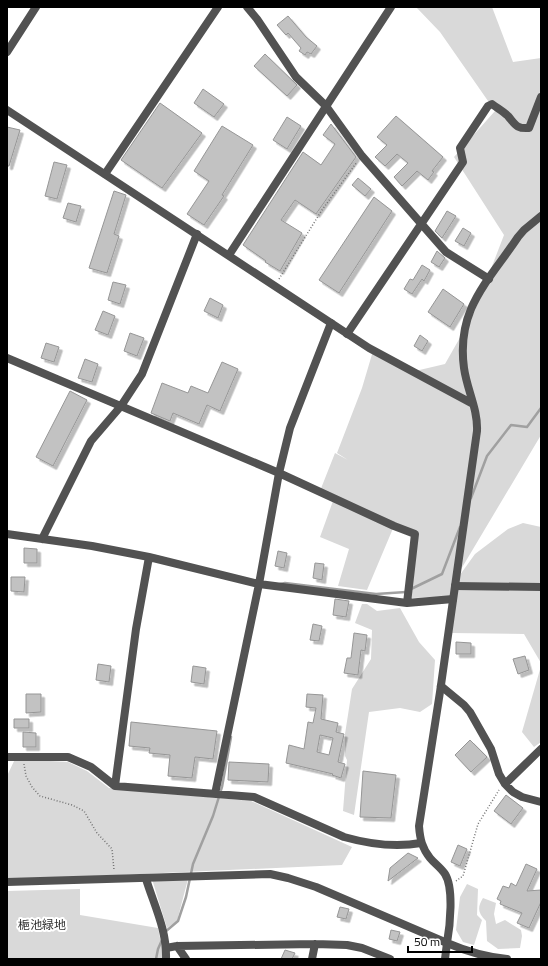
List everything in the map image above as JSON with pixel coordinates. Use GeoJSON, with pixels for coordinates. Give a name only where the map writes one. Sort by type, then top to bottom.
{"type":"FeatureCollection","features":[{"type":"Feature","properties":{"kind":"street"},"geometry":{"type":"LineString","coordinates":[[7,52],[36,7]]}},
{"type":"Feature","properties":{"kind":"street"},"geometry":{"type":"LineString","coordinates":[[105,174],[218,7]]}},
{"type":"Feature","properties":{"kind":"street"},"geometry":{"type":"LineString","coordinates":[[248,7],[296,77],[326,106],[362,156],[446,252],[489,279]]}},
{"type":"Feature","properties":{"kind":"street"},"geometry":{"type":"LineString","coordinates":[[229,255],[391,7]]}},
{"type":"Feature","properties":{"kind":"street"},"geometry":{"type":"LineString","coordinates":[[348,334],[463,162],[460,148],[488,106],[492,104],[503,111],[517,126],[523,129],[529,128],[541,97]]}},
{"type":"Feature","properties":{"kind":"street"},"geometry":{"type":"LineString","coordinates":[[7,110],[369,348],[473,404]]}},
{"type":"Feature","properties":{"kind":"street"},"geometry":{"type":"LineString","coordinates":[[445,959],[450,911],[449,888],[446,876],[430,858],[421,843],[418,826],[441,686],[477,431],[477,420],[465,371],[463,341],[469,312],[478,294],[518,237],[541,216]]}},
{"type":"Feature","properties":{"kind":"street"},"geometry":{"type":"LineString","coordinates":[[42,539],[87,446],[121,406],[142,374],[197,234]]}},
{"type":"Feature","properties":{"kind":"street"},"geometry":{"type":"LineString","coordinates":[[215,794],[259,584],[279,473],[290,428],[331,323]]}},
{"type":"Feature","properties":{"kind":"street"},"geometry":{"type":"LineString","coordinates":[[7,358],[279,473],[394,526],[415,534],[407,603]]}},
{"type":"Feature","properties":{"kind":"street"},"geometry":{"type":"LineString","coordinates":[[7,534],[92,546],[259,584],[407,603],[453,599]]}},
{"type":"Feature","properties":{"kind":"street"},"geometry":{"type":"LineString","coordinates":[[115,786],[136,629],[149,558]]}},
{"type":"Feature","properties":{"kind":"street"},"geometry":{"type":"LineString","coordinates":[[455,586],[541,586]]}},
{"type":"Feature","properties":{"kind":"street"},"geometry":{"type":"LineString","coordinates":[[441,686],[464,705],[470,712],[491,749],[503,785],[522,798],[541,802]]}},
{"type":"Feature","properties":{"kind":"street"},"geometry":{"type":"LineString","coordinates":[[503,785],[541,749]]}},
{"type":"Feature","properties":{"kind":"street"},"geometry":{"type":"LineString","coordinates":[[7,757],[68,757],[91,767],[115,786],[254,797],[344,837],[358,841],[393,846],[421,843]]}},
{"type":"Feature","properties":{"kind":"street"},"geometry":{"type":"LineString","coordinates":[[7,882],[115,878],[146,879],[270,874],[284,877],[342,898],[466,951],[488,957],[508,959]]}},
{"type":"Feature","properties":{"kind":"street"},"geometry":{"type":"LineString","coordinates":[[146,879],[164,930],[166,959]]}},
{"type":"Feature","properties":{"kind":"street"},"geometry":{"type":"LineString","coordinates":[[312,959],[315,944]]}},
{"type":"Feature","properties":{"kind":"street"},"geometry":{"type":"LineString","coordinates":[[166,948],[177,946],[347,945],[362,948],[390,959]]}},
{"type":"Feature","properties":{"kind":"street"},"geometry":{"type":"LineString","coordinates":[[177,946],[186,959]]}},
{"type":"Feature","properties":{"kind":"path"},"geometry":{"type":"LineString","coordinates":[[274,285],[322,210],[362,156]]}},
{"type":"Feature","properties":{"kind":"path"},"geometry":{"type":"LineString","coordinates":[[23,756],[26,776],[32,787],[40,796],[72,805],[84,811],[97,833],[112,849],[115,878]]}},
{"type":"Feature","properties":{"kind":"path"},"geometry":{"type":"LineString","coordinates":[[449,888],[463,876],[478,824],[503,785]]}},
{"type":"Feature","properties":{"kind":"green space"},"geometry":{"type":"Polygon","coordinates":[[[416,7],[492,7],[513,62],[541,58],[541,435],[454,581],[450,597],[409,598],[417,533],[320,491],[335,453],[348,460],[337,453],[362,388],[373,351],[411,372],[445,364],[474,313],[504,235],[454,157],[495,111],[440,32],[416,7]]]}},
{"type":"Feature","properties":{"kind":"green space"},"geometry":{"type":"Polygon","coordinates":[[[333,501],[394,526],[367,590],[338,586],[349,549],[320,537],[333,501]]]}},
{"type":"Feature","properties":{"kind":"green space"},"geometry":{"type":"Polygon","coordinates":[[[523,523],[541,527],[541,663],[524,634],[452,633],[457,579],[475,554],[508,529],[523,523]]]}},
{"type":"Feature","properties":{"kind":"green space"},"geometry":{"type":"Polygon","coordinates":[[[362,604],[367,604],[377,611],[400,608],[419,642],[435,660],[432,704],[420,712],[400,708],[369,712],[354,815],[343,811],[347,760],[345,756],[345,734],[352,689],[371,659],[372,630],[355,623],[362,604]]]}},
{"type":"Feature","properties":{"kind":"green space"},"geometry":{"type":"Polygon","coordinates":[[[541,666],[541,742],[534,747],[522,732],[541,666]]]}},
{"type":"Feature","properties":{"kind":"green space"},"geometry":{"type":"Polygon","coordinates":[[[15,759],[68,762],[87,771],[109,788],[251,801],[352,847],[342,865],[7,880],[7,776],[15,759]]]}},
{"type":"Feature","properties":{"kind":"green space"},"geometry":{"type":"Polygon","coordinates":[[[152,879],[188,879],[177,921],[167,928],[152,879]]]}},
{"type":"Feature","properties":{"kind":"green space"},"geometry":{"type":"Polygon","coordinates":[[[467,884],[478,889],[477,915],[482,920],[474,945],[463,942],[456,930],[460,897],[467,884]]]}},
{"type":"Feature","properties":{"kind":"green space","name":"梔池緑地"},"geometry":{"type":"Polygon","coordinates":[[[80,889],[80,915],[158,928],[162,948],[162,959],[7,959],[7,891],[80,889]]]}},
{"type":"Feature","properties":{"kind":"green space"},"geometry":{"type":"Polygon","coordinates":[[[483,898],[496,903],[494,914],[496,924],[505,920],[521,930],[522,936],[520,948],[498,949],[487,941],[486,921],[479,910],[483,898]]]}},
{"type":"Feature","properties":{"kind":"building"},"geometry":{"type":"Polygon","coordinates":[[[288,16],[306,37],[317,46],[311,54],[307,52],[305,55],[299,51],[301,48],[288,33],[286,35],[277,25],[288,16]]]}},
{"type":"Feature","properties":{"kind":"building"},"geometry":{"type":"Polygon","coordinates":[[[265,54],[297,85],[287,96],[254,66],[265,54]]]}},
{"type":"Feature","properties":{"kind":"building"},"geometry":{"type":"Polygon","coordinates":[[[203,89],[224,104],[214,117],[194,103],[203,89]]]}},
{"type":"Feature","properties":{"kind":"building"},"geometry":{"type":"Polygon","coordinates":[[[160,103],[202,133],[162,188],[121,160],[160,103]]]}},
{"type":"Feature","properties":{"kind":"building"},"geometry":{"type":"Polygon","coordinates":[[[396,116],[443,157],[432,171],[434,172],[428,180],[417,171],[402,186],[394,177],[408,163],[397,154],[385,166],[375,157],[387,145],[377,137],[396,116]]]}},
{"type":"Feature","properties":{"kind":"building"},"geometry":{"type":"Polygon","coordinates":[[[287,117],[301,126],[287,149],[273,140],[287,117]]]}},
{"type":"Feature","properties":{"kind":"building"},"geometry":{"type":"Polygon","coordinates":[[[331,124],[356,157],[316,214],[295,200],[281,220],[302,233],[280,271],[265,262],[266,261],[243,245],[303,152],[321,165],[335,144],[323,135],[331,124]]]}},
{"type":"Feature","properties":{"kind":"building"},"geometry":{"type":"Polygon","coordinates":[[[222,126],[253,145],[222,195],[224,196],[204,225],[187,214],[209,181],[194,171],[222,126]]]}},
{"type":"Feature","properties":{"kind":"building"},"geometry":{"type":"Polygon","coordinates":[[[7,127],[20,130],[9,166],[7,166],[7,127]]]}},
{"type":"Feature","properties":{"kind":"building"},"geometry":{"type":"Polygon","coordinates":[[[54,162],[67,165],[57,199],[45,196],[54,162]]]}},
{"type":"Feature","properties":{"kind":"building"},"geometry":{"type":"Polygon","coordinates":[[[358,178],[371,189],[365,196],[352,185],[358,178]]]}},
{"type":"Feature","properties":{"kind":"building"},"geometry":{"type":"Polygon","coordinates":[[[114,191],[126,195],[114,234],[119,236],[107,273],[89,268],[114,191]]]}},
{"type":"Feature","properties":{"kind":"building"},"geometry":{"type":"Polygon","coordinates":[[[374,197],[392,211],[339,293],[319,280],[374,197]]]}},
{"type":"Feature","properties":{"kind":"building"},"geometry":{"type":"Polygon","coordinates":[[[68,203],[81,206],[76,222],[63,218],[68,203]]]}},
{"type":"Feature","properties":{"kind":"building"},"geometry":{"type":"Polygon","coordinates":[[[447,211],[456,216],[442,238],[435,231],[447,211]]]}},
{"type":"Feature","properties":{"kind":"building"},"geometry":{"type":"Polygon","coordinates":[[[463,228],[471,233],[464,246],[455,241],[463,228]]]}},
{"type":"Feature","properties":{"kind":"building"},"geometry":{"type":"Polygon","coordinates":[[[437,251],[445,258],[439,267],[431,262],[437,251]]]}},
{"type":"Feature","properties":{"kind":"building"},"geometry":{"type":"Polygon","coordinates":[[[422,265],[430,270],[424,281],[422,279],[412,294],[404,289],[410,279],[413,280],[422,265]]]}},
{"type":"Feature","properties":{"kind":"building"},"geometry":{"type":"Polygon","coordinates":[[[113,282],[126,285],[120,304],[108,300],[113,282]]]}},
{"type":"Feature","properties":{"kind":"building"},"geometry":{"type":"Polygon","coordinates":[[[443,289],[464,304],[450,327],[428,312],[443,289]]]}},
{"type":"Feature","properties":{"kind":"building"},"geometry":{"type":"Polygon","coordinates":[[[210,298],[223,305],[218,318],[204,311],[210,298]]]}},
{"type":"Feature","properties":{"kind":"building"},"geometry":{"type":"Polygon","coordinates":[[[103,311],[115,316],[108,335],[95,330],[103,311]]]}},
{"type":"Feature","properties":{"kind":"building"},"geometry":{"type":"Polygon","coordinates":[[[130,333],[144,338],[137,356],[124,351],[130,333]]]}},
{"type":"Feature","properties":{"kind":"building"},"geometry":{"type":"Polygon","coordinates":[[[420,335],[428,341],[422,351],[414,346],[420,335]]]}},
{"type":"Feature","properties":{"kind":"building"},"geometry":{"type":"Polygon","coordinates":[[[46,343],[59,347],[54,362],[41,358],[46,343]]]}},
{"type":"Feature","properties":{"kind":"building"},"geometry":{"type":"Polygon","coordinates":[[[85,359],[98,364],[92,382],[78,378],[85,359]]]}},
{"type":"Feature","properties":{"kind":"building"},"geometry":{"type":"Polygon","coordinates":[[[222,362],[238,369],[220,411],[207,405],[199,424],[173,413],[170,421],[151,413],[162,383],[188,393],[191,386],[208,393],[222,362]]]}},
{"type":"Feature","properties":{"kind":"building"},"geometry":{"type":"Polygon","coordinates":[[[70,391],[87,400],[53,466],[36,457],[70,391]]]}},
{"type":"Feature","properties":{"kind":"building"},"geometry":{"type":"Polygon","coordinates":[[[24,548],[37,549],[37,563],[24,563],[24,548]]]}},
{"type":"Feature","properties":{"kind":"building"},"geometry":{"type":"Polygon","coordinates":[[[278,551],[287,553],[284,568],[275,566],[278,551]]]}},
{"type":"Feature","properties":{"kind":"building"},"geometry":{"type":"Polygon","coordinates":[[[315,563],[324,564],[322,580],[313,578],[315,563]]]}},
{"type":"Feature","properties":{"kind":"building"},"geometry":{"type":"Polygon","coordinates":[[[11,577],[25,577],[24,592],[11,591],[11,577]]]}},
{"type":"Feature","properties":{"kind":"building"},"geometry":{"type":"Polygon","coordinates":[[[335,599],[349,601],[346,617],[333,615],[335,599]]]}},
{"type":"Feature","properties":{"kind":"building"},"geometry":{"type":"Polygon","coordinates":[[[313,624],[322,626],[319,641],[310,640],[313,624]]]}},
{"type":"Feature","properties":{"kind":"building"},"geometry":{"type":"Polygon","coordinates":[[[354,633],[367,635],[365,651],[361,650],[358,675],[344,673],[347,658],[351,658],[354,633]]]}},
{"type":"Feature","properties":{"kind":"building"},"geometry":{"type":"Polygon","coordinates":[[[456,642],[471,643],[471,654],[456,654],[456,642]]]}},
{"type":"Feature","properties":{"kind":"building"},"geometry":{"type":"Polygon","coordinates":[[[525,656],[529,670],[518,674],[513,659],[525,656]]]}},
{"type":"Feature","properties":{"kind":"building"},"geometry":{"type":"Polygon","coordinates":[[[98,664],[111,666],[109,682],[96,680],[98,664]]]}},
{"type":"Feature","properties":{"kind":"building"},"geometry":{"type":"Polygon","coordinates":[[[193,666],[206,668],[204,684],[191,682],[193,666]]]}},
{"type":"Feature","properties":{"kind":"building"},"geometry":{"type":"Polygon","coordinates":[[[26,694],[41,694],[41,712],[26,713],[26,694]]]}},
{"type":"Feature","properties":{"kind":"building"},"geometry":{"type":"Polygon","coordinates":[[[307,694],[323,695],[321,719],[338,723],[336,732],[344,734],[338,762],[345,764],[341,778],[332,775],[333,774],[286,763],[289,745],[304,749],[308,722],[313,723],[316,708],[306,707],[307,694]],[[320,735],[317,752],[329,755],[333,738],[320,735]]]}},
{"type":"Feature","properties":{"kind":"building"},"geometry":{"type":"Polygon","coordinates":[[[14,719],[29,719],[29,728],[14,728],[14,719]]]}},
{"type":"Feature","properties":{"kind":"building"},"geometry":{"type":"Polygon","coordinates":[[[131,722],[217,731],[213,759],[195,757],[192,778],[168,776],[170,755],[149,753],[150,748],[129,746],[131,722]]]}},
{"type":"Feature","properties":{"kind":"building"},"geometry":{"type":"Polygon","coordinates":[[[23,732],[36,733],[36,747],[23,747],[23,732]]]}},
{"type":"Feature","properties":{"kind":"building"},"geometry":{"type":"Polygon","coordinates":[[[470,740],[487,757],[471,772],[455,755],[470,740]]]}},
{"type":"Feature","properties":{"kind":"building"},"geometry":{"type":"Polygon","coordinates":[[[229,762],[269,764],[268,782],[228,780],[229,762]]]}},
{"type":"Feature","properties":{"kind":"building"},"geometry":{"type":"Polygon","coordinates":[[[363,771],[396,775],[391,818],[360,817],[363,771]]]}},
{"type":"Feature","properties":{"kind":"building"},"geometry":{"type":"Polygon","coordinates":[[[506,795],[523,808],[511,824],[494,811],[506,795]]]}},
{"type":"Feature","properties":{"kind":"building"},"geometry":{"type":"Polygon","coordinates":[[[458,845],[467,849],[460,866],[451,862],[458,845]]]}},
{"type":"Feature","properties":{"kind":"building"},"geometry":{"type":"Polygon","coordinates":[[[408,853],[418,858],[388,881],[390,868],[408,853]]]}},
{"type":"Feature","properties":{"kind":"building"},"geometry":{"type":"Polygon","coordinates":[[[526,864],[537,869],[527,891],[541,890],[541,902],[529,928],[517,923],[522,913],[500,904],[501,901],[497,899],[503,886],[509,888],[511,883],[516,886],[526,864]]]}},
{"type":"Feature","properties":{"kind":"building"},"geometry":{"type":"Polygon","coordinates":[[[340,907],[349,909],[346,919],[337,917],[340,907]]]}},
{"type":"Feature","properties":{"kind":"building"},"geometry":{"type":"Polygon","coordinates":[[[391,930],[400,932],[397,941],[389,939],[391,930]]]}},
{"type":"Feature","properties":{"kind":"building"},"geometry":{"type":"Polygon","coordinates":[[[285,950],[295,953],[292,959],[281,959],[285,950]]]}},
{"type":"Feature","properties":{"kind":"waterway"},"geometry":{"type":"LineString","coordinates":[[471,498],[487,456],[511,425],[527,427],[541,408]]}},
{"type":"Feature","properties":{"kind":"waterway"},"geometry":{"type":"LineString","coordinates":[[411,589],[442,574],[460,527]]}},
{"type":"Feature","properties":{"kind":"waterway"},"geometry":{"type":"LineString","coordinates":[[280,584],[285,583],[376,594],[406,592]]}},
{"type":"Feature","properties":{"kind":"waterway"},"geometry":{"type":"LineString","coordinates":[[165,932],[178,921],[186,897],[193,864],[213,816],[222,787],[231,737]]}},
{"type":"Feature","properties":{"kind":"waterway"},"geometry":{"type":"LineString","coordinates":[[156,959],[162,940]]}}]}
